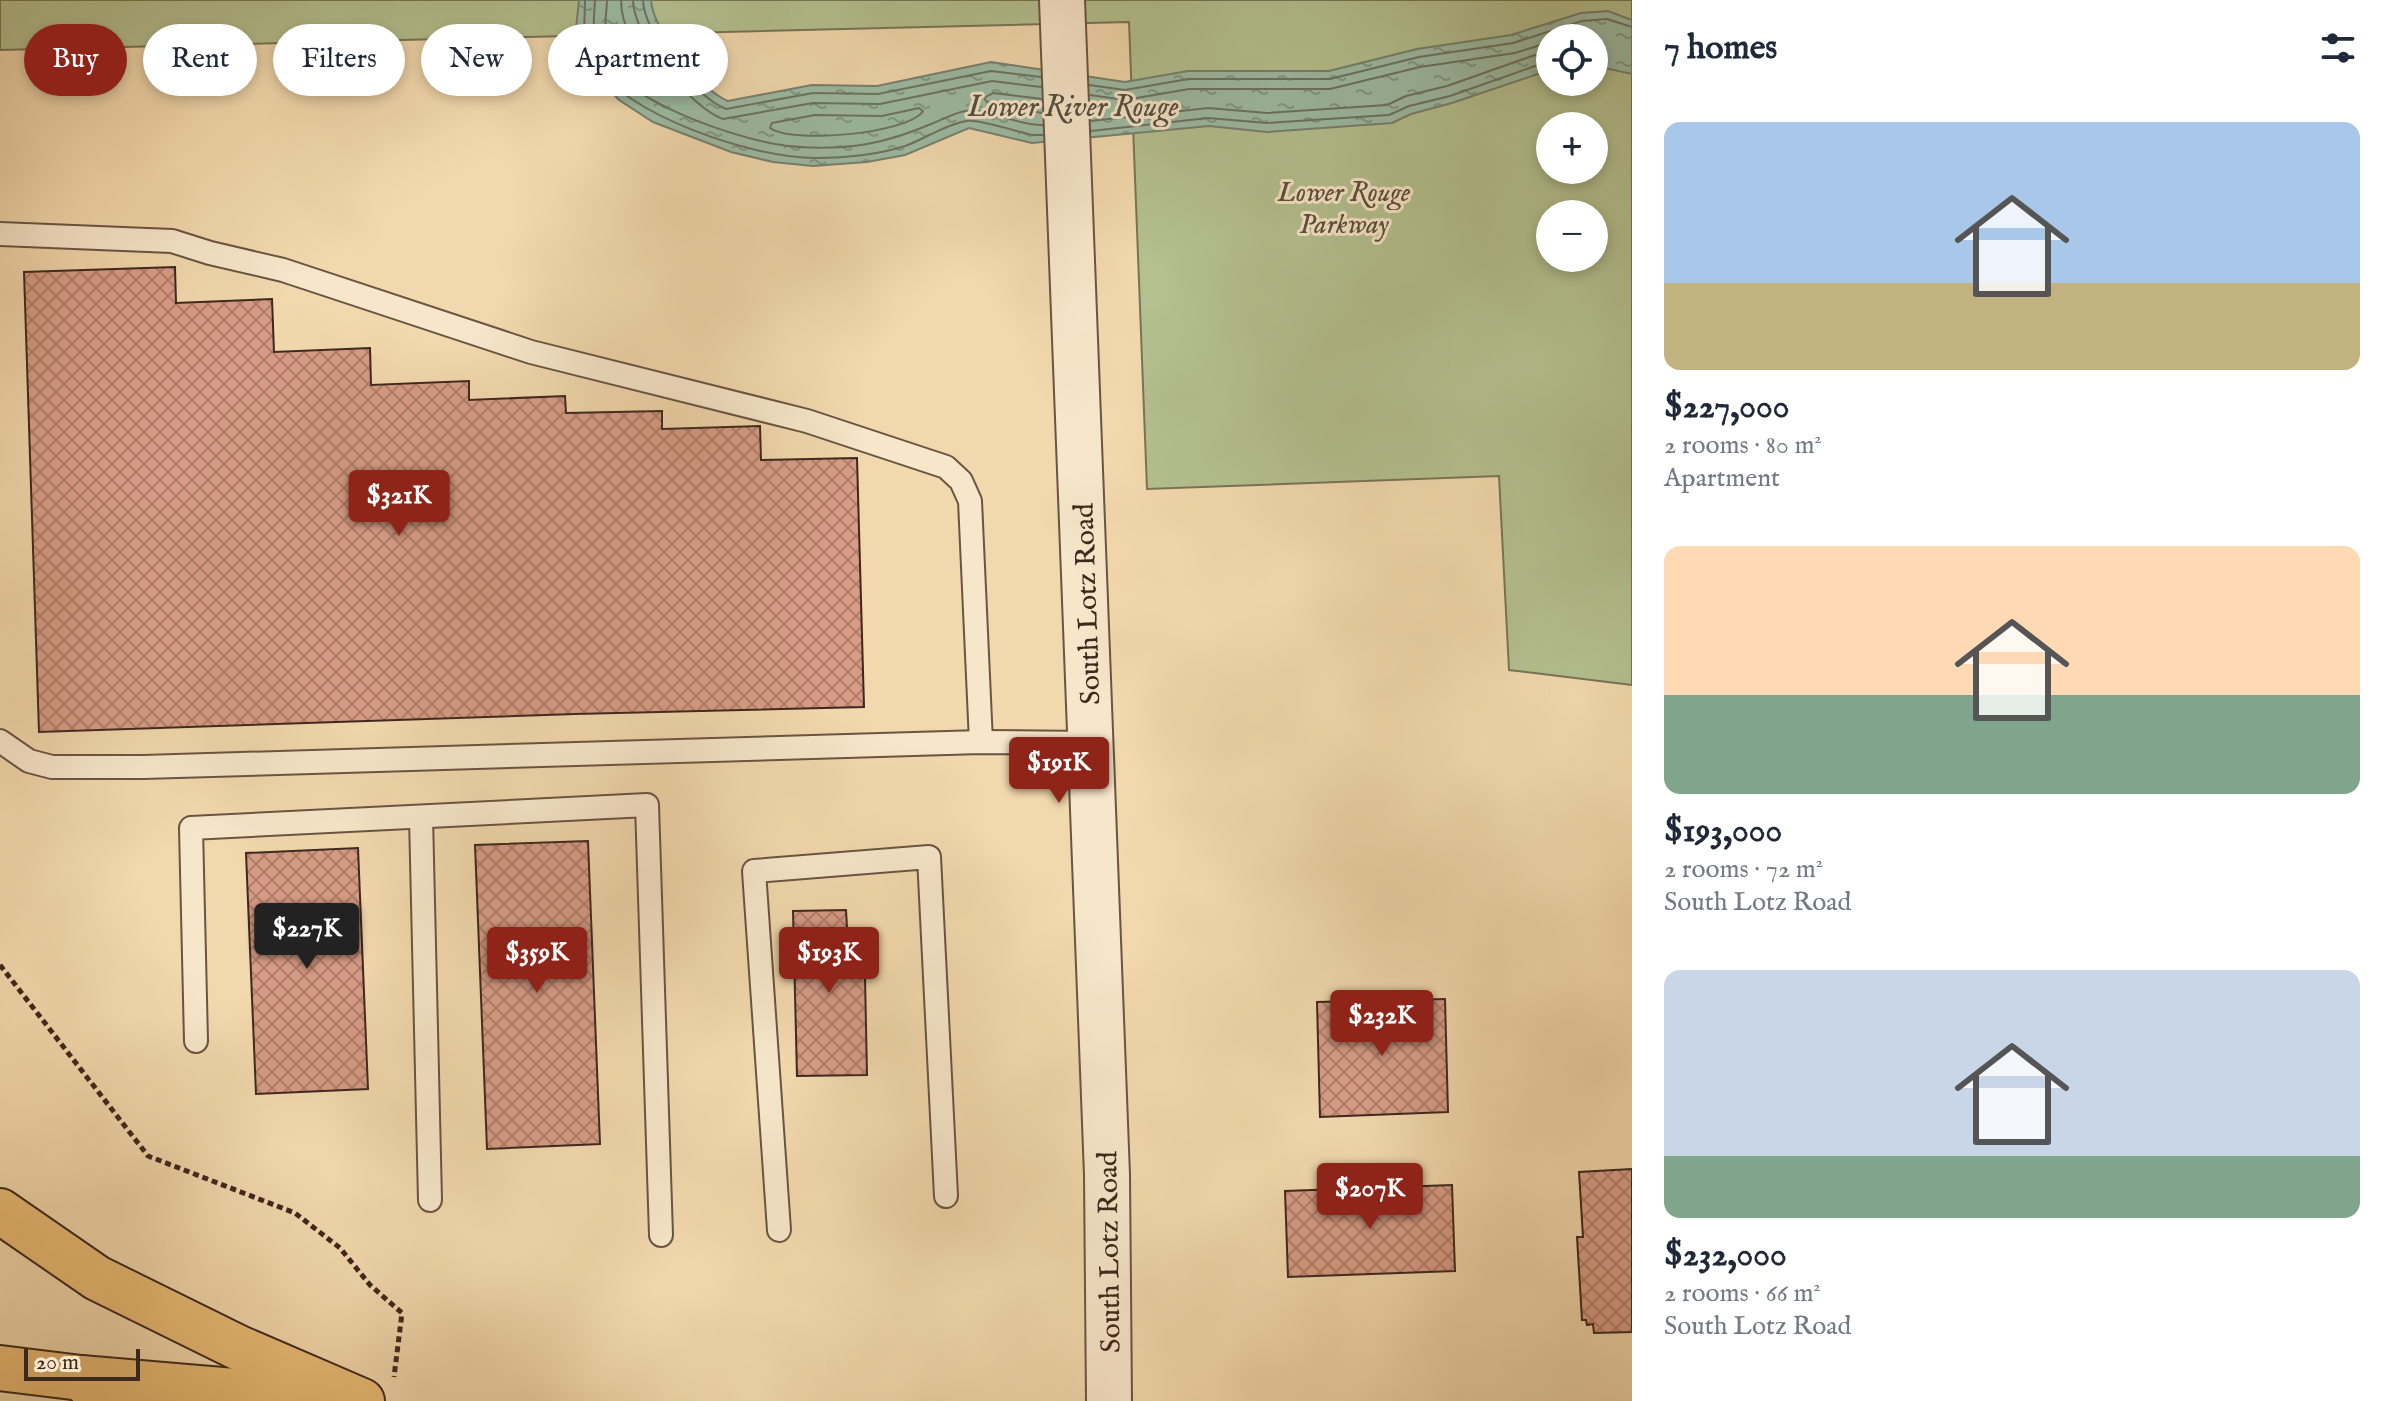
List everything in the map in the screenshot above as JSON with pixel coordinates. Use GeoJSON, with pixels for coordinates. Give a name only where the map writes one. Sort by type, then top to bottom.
{"type":"FeatureCollection","features":[{"type":"Feature","properties":{"kind":"main road"},"geometry":{"type":"LineString","coordinates":[[0,1211],[97,1278],[239,1348],[362,1401]]}},
{"type":"Feature","properties":{"kind":"main road"},"geometry":{"type":"LineString","coordinates":[[0,1368],[94,1390],[355,1401]]}},
{"type":"Feature","properties":{"kind":"street","name":"South Lotz Road"},"geometry":{"type":"LineString","coordinates":[[1062,12],[1107,1175],[1109,1401]]}},
{"type":"Feature","properties":{"kind":"lane"},"geometry":{"type":"LineString","coordinates":[[0,234],[172,241],[283,270],[531,352],[807,421],[946,467],[961,481],[970,501],[981,742]]}},
{"type":"Feature","properties":{"kind":"lane"},"geometry":{"type":"LineString","coordinates":[[0,741],[29,761],[52,767],[143,767],[981,742],[1091,743]]}},
{"type":"Feature","properties":{"kind":"lane"},"geometry":{"type":"LineString","coordinates":[[196,1041],[191,828],[647,805],[661,1235]]}},
{"type":"Feature","properties":{"kind":"lane"},"geometry":{"type":"LineString","coordinates":[[421,817],[430,1200]]}},
{"type":"Feature","properties":{"kind":"lane"},"geometry":{"type":"LineString","coordinates":[[779,1230],[754,871],[929,857],[946,1196]]}},
{"type":"Feature","properties":{"kind":"path"},"geometry":{"type":"LineString","coordinates":[[0,965],[148,1156],[295,1213],[340,1248],[370,1285],[402,1313],[397,1352]]}},
{"type":"Feature","properties":{"kind":"green space","name":"Lower Rouge Parkway"},"geometry":{"type":"Polygon","coordinates":[[[0,0],[1632,0],[1632,685],[1509,670],[1499,476],[1147,489],[1129,22],[728,32],[728,24],[548,24],[548,36],[532,37],[532,24],[421,24],[421,40],[405,40],[405,24],[273,24],[273,43],[257,44],[257,24],[143,24],[143,46],[127,47],[127,24],[24,24],[24,49],[0,50],[0,0]]]}},
{"type":"Feature","properties":{"kind":"water"},"geometry":{"type":"Polygon","coordinates":[[[579,0],[651,0],[659,24],[576,24],[579,0]]]}},
{"type":"Feature","properties":{"kind":"water"},"geometry":{"type":"Polygon","coordinates":[[[1608,11],[1632,20],[1632,74],[1608,69],[1608,24],[1546,24],[1581,13],[1608,11]]]}},
{"type":"Feature","properties":{"kind":"water","name":"Lower River Rouge"},"geometry":{"type":"Polygon","coordinates":[[[1536,27],[1536,75],[1411,114],[1392,123],[1267,132],[1209,126],[1032,143],[969,128],[905,155],[867,162],[813,166],[773,162],[731,152],[653,122],[615,96],[719,96],[728,101],[812,85],[877,86],[991,62],[1125,82],[1188,71],[1329,71],[1417,49],[1511,35],[1536,27]]]}},
{"type":"Feature","properties":{"kind":"building"},"geometry":{"type":"Polygon","coordinates":[[[175,267],[176,303],[272,299],[274,352],[370,348],[371,385],[469,381],[469,400],[565,396],[566,413],[662,411],[662,429],[760,426],[761,460],[857,458],[864,707],[39,732],[24,272],[175,267]]]}},
{"type":"Feature","properties":{"kind":"building"},"geometry":{"type":"Polygon","coordinates":[[[588,841],[600,1144],[487,1149],[475,845],[588,841]]]}},
{"type":"Feature","properties":{"kind":"building"},"geometry":{"type":"Polygon","coordinates":[[[358,848],[368,1089],[256,1094],[246,853],[358,848]]]}},
{"type":"Feature","properties":{"kind":"building"},"geometry":{"type":"Polygon","coordinates":[[[846,910],[847,928],[864,928],[867,1075],[797,1076],[793,911],[846,910]]]}},
{"type":"Feature","properties":{"kind":"building"},"geometry":{"type":"Polygon","coordinates":[[[1445,999],[1448,1112],[1320,1117],[1317,1002],[1445,999]]]}},
{"type":"Feature","properties":{"kind":"building"},"geometry":{"type":"Polygon","coordinates":[[[1632,1169],[1632,1332],[1594,1333],[1593,1324],[1587,1325],[1586,1320],[1582,1320],[1577,1237],[1583,1237],[1579,1172],[1632,1169]]]}},
{"type":"Feature","properties":{"kind":"building"},"geometry":{"type":"Polygon","coordinates":[[[1452,1185],[1455,1271],[1288,1277],[1285,1191],[1452,1185]]]}}]}
